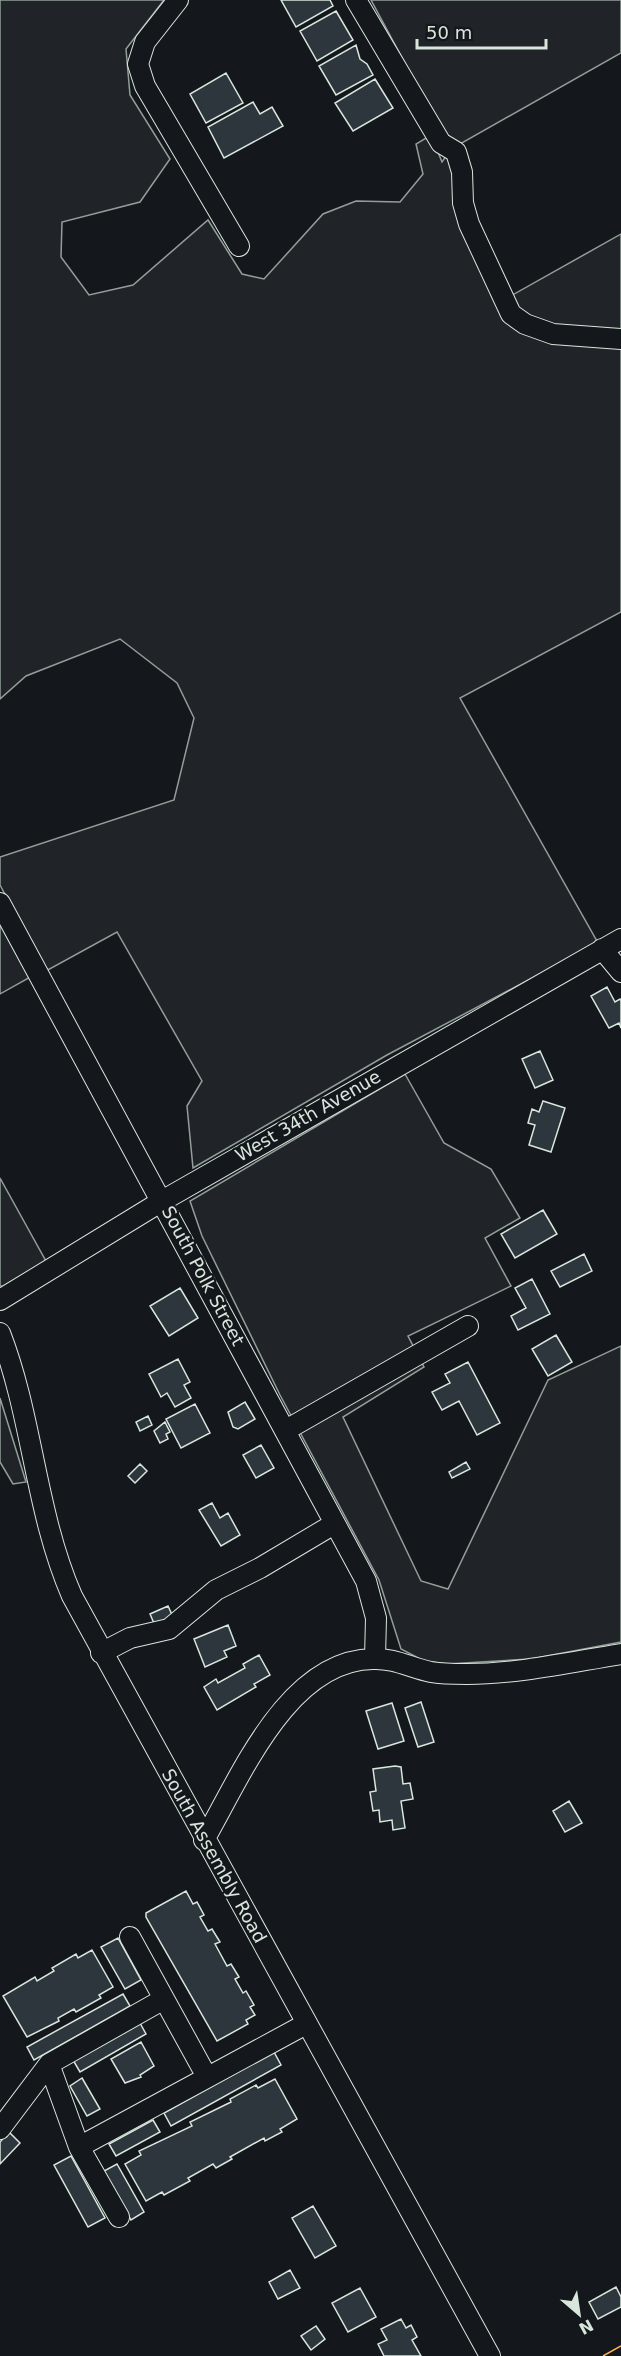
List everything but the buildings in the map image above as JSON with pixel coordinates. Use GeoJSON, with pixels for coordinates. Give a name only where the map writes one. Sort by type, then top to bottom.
{"type":"FeatureCollection","features":[{"type":"Feature","properties":{"kind":"street"},"geometry":{"type":"LineString","coordinates":[[178,0],[145,42],[138,64],[145,86],[239,246]]}},
{"type":"Feature","properties":{"kind":"street"},"geometry":{"type":"LineString","coordinates":[[356,0],[441,142],[456,152],[459,160],[463,203],[469,224],[511,314],[525,324],[553,334],[621,339]]}},
{"type":"Feature","properties":{"kind":"street","name":"South Polk Street"},"geometry":{"type":"LineString","coordinates":[[0,903],[366,1581],[376,1617],[375,1659]]}},
{"type":"Feature","properties":{"kind":"street","name":"West 34th Avenue"},"geometry":{"type":"LineString","coordinates":[[0,1300],[162,1201],[621,939]]}},
{"type":"Feature","properties":{"kind":"street"},"geometry":{"type":"LineString","coordinates":[[602,949],[621,972]]}},
{"type":"Feature","properties":{"kind":"street"},"geometry":{"type":"LineString","coordinates":[[286,1430],[468,1326]]}},
{"type":"Feature","properties":{"kind":"street","name":"South Assembly Road"},"geometry":{"type":"LineString","coordinates":[[0,1333],[19,1389],[44,1515],[63,1576],[101,1653],[490,2356]]}},
{"type":"Feature","properties":{"kind":"street"},"geometry":{"type":"LineString","coordinates":[[101,1653],[130,1638],[169,1629],[216,1590],[334,1524]]}},
{"type":"Feature","properties":{"kind":"street"},"geometry":{"type":"LineString","coordinates":[[204,1840],[270,1727],[287,1704],[326,1671],[348,1661],[375,1659],[399,1662],[430,1672],[469,1674],[532,1668],[621,1654]]}},
{"type":"Feature","properties":{"kind":"street"},"geometry":{"type":"LineString","coordinates":[[130,1937],[207,2077]]}},
{"type":"Feature","properties":{"kind":"street"},"geometry":{"type":"LineString","coordinates":[[0,2129],[49,2064],[164,1999]]}},
{"type":"Feature","properties":{"kind":"street"},"geometry":{"type":"LineString","coordinates":[[79,2147],[306,2024]]}},
{"type":"Feature","properties":{"kind":"street"},"geometry":{"type":"LineString","coordinates":[[49,2064],[79,2147],[119,2217]]}},
{"type":"Feature","properties":{"kind":"shaded area"},"geometry":{"type":"Polygon","coordinates":[[[0,0],[164,0],[126,49],[130,95],[170,159],[140,202],[62,222],[61,257],[89,295],[133,285],[208,220],[242,274],[264,279],[323,214],[356,201],[400,202],[423,174],[416,144],[431,135],[442,162],[451,149],[500,302],[621,234],[621,612],[460,698],[598,943],[387,1055],[193,1168],[187,1106],[202,1081],[117,932],[46,971],[0,885],[0,857],[174,800],[194,718],[177,683],[120,639],[26,676],[0,699],[0,0]]]}},
{"type":"Feature","properties":{"kind":"shaded area"},"geometry":{"type":"Polygon","coordinates":[[[371,0],[621,0],[621,53],[451,149],[371,0]]]}},
{"type":"Feature","properties":{"kind":"shaded area"},"geometry":{"type":"Polygon","coordinates":[[[0,918],[34,975],[0,994],[0,918]]]}},
{"type":"Feature","properties":{"kind":"shaded area"},"geometry":{"type":"Polygon","coordinates":[[[405,1074],[444,1143],[491,1169],[520,1218],[485,1238],[511,1286],[408,1336],[424,1367],[343,1417],[421,1581],[448,1589],[548,1380],[621,1346],[621,1642],[531,1659],[447,1664],[424,1661],[401,1649],[379,1580],[280,1395],[202,1236],[190,1201],[405,1074]]]}},
{"type":"Feature","properties":{"kind":"shaded area"},"geometry":{"type":"Polygon","coordinates":[[[0,1178],[47,1263],[4,1288],[0,1285],[0,1178]]]}},
{"type":"Feature","properties":{"kind":"shaded area"},"geometry":{"type":"Polygon","coordinates":[[[0,1398],[26,1482],[13,1484],[0,1462],[0,1398]]]}},
{"type":"Feature","properties":{"kind":"power"},"geometry":{"type":"LineString","coordinates":[[603,2356],[621,2346]]}}]}
